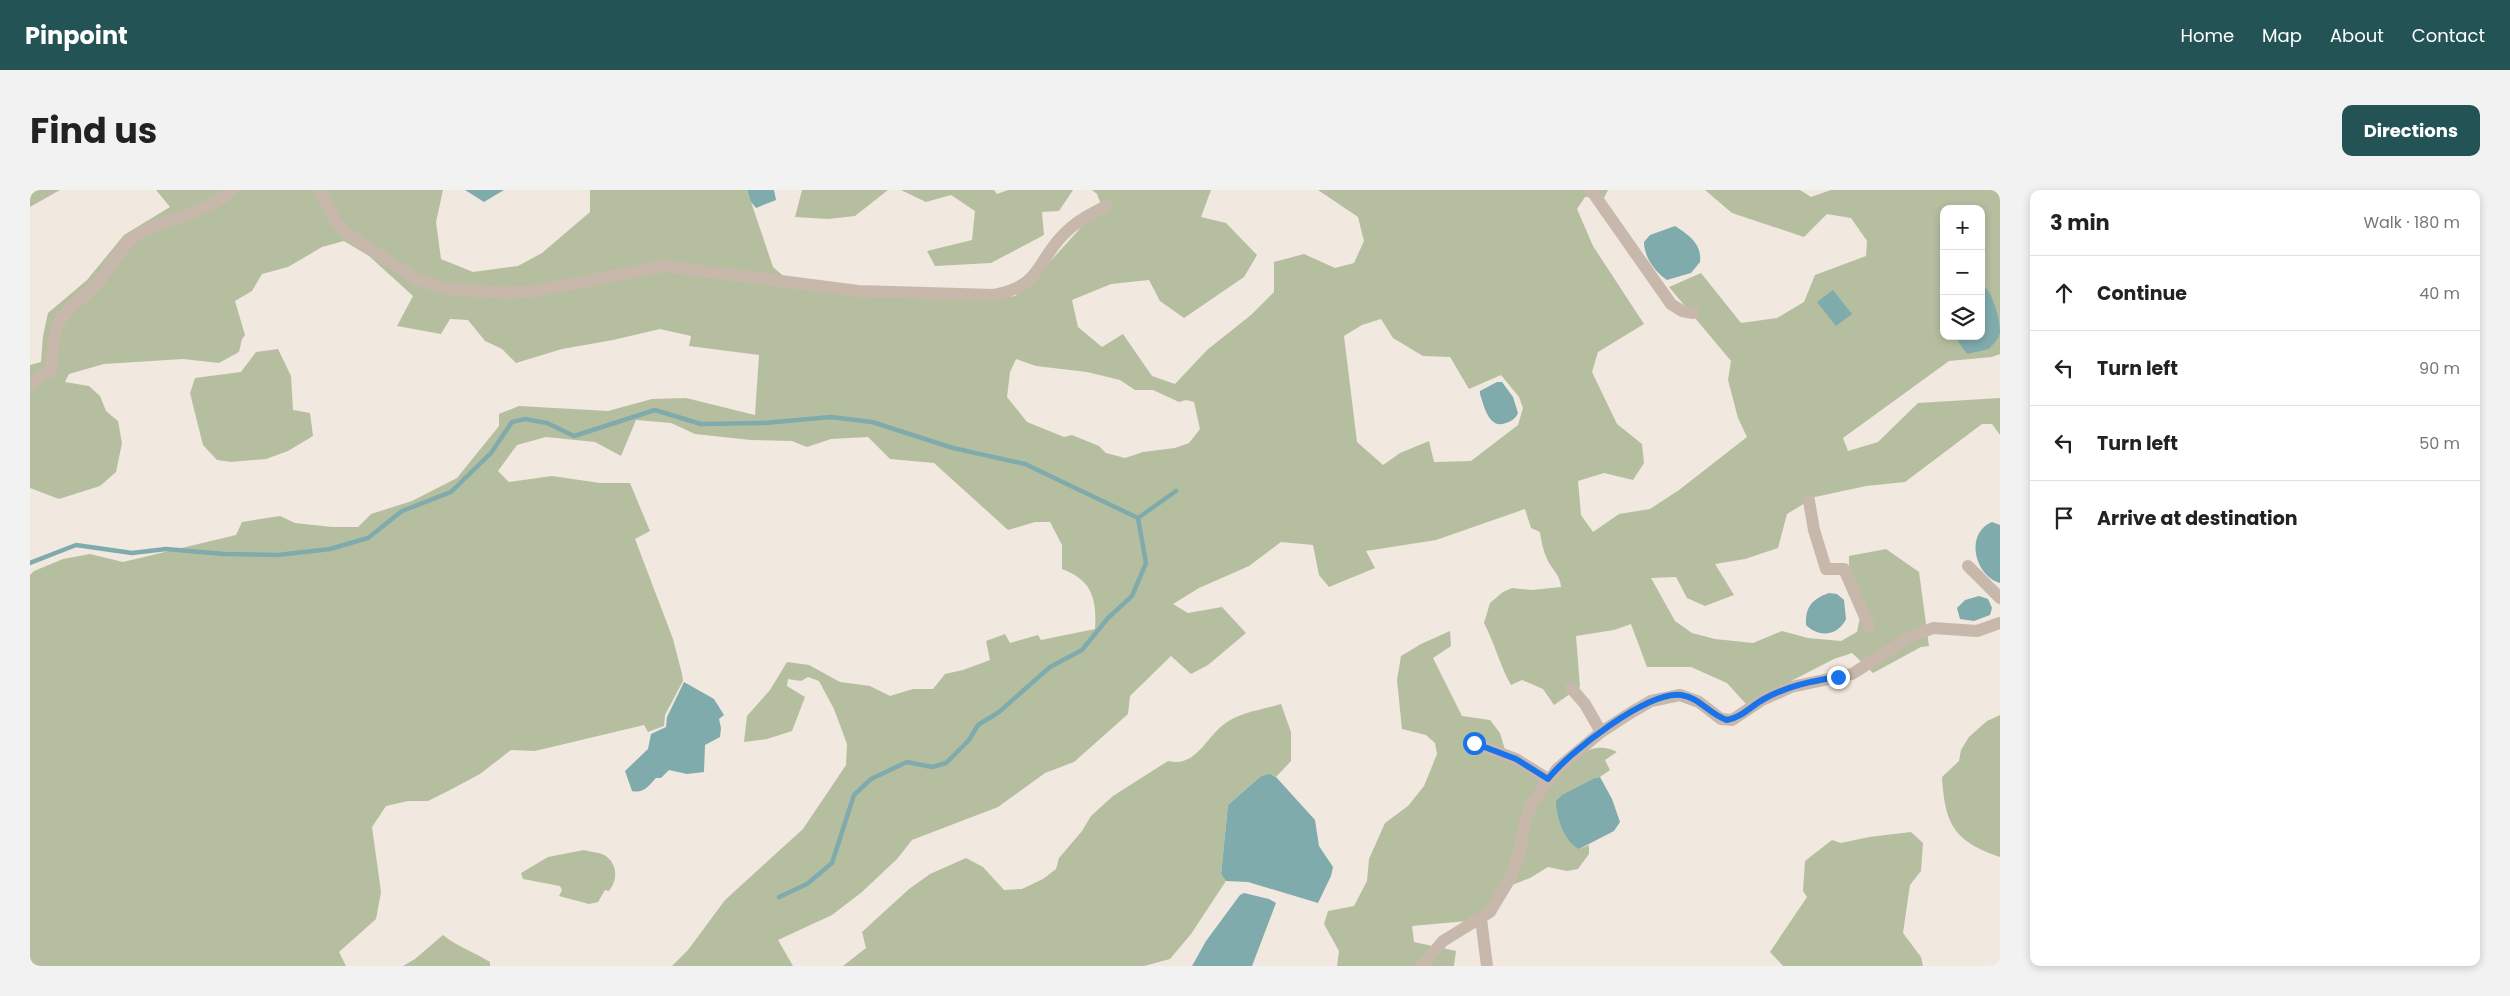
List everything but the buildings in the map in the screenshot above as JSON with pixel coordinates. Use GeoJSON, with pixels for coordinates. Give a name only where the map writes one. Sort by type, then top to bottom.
{"type":"FeatureCollection","features":[{"type":"Feature","properties":{"kind":"street"},"geometry":{"type":"LineString","coordinates":[[30,384],[51,370],[57,326],[63,316],[95,286],[126,245],[142,232],[212,204],[232,190]]}},
{"type":"Feature","properties":{"kind":"street"},"geometry":{"type":"LineString","coordinates":[[319,190],[338,226],[418,280],[448,289],[506,293],[536,291],[664,266],[858,291],[994,295],[1013,290],[1033,278],[1063,234],[1076,222],[1106,206]]}},
{"type":"Feature","properties":{"kind":"street"},"geometry":{"type":"LineString","coordinates":[[1591,190],[1594,197],[1621,232],[1670,304],[1682,311],[1693,313]]}},
{"type":"Feature","properties":{"kind":"street"},"geometry":{"type":"LineString","coordinates":[[1808,501],[1814,530],[1826,569],[1844,569],[1869,626]]}},
{"type":"Feature","properties":{"kind":"street"},"geometry":{"type":"LineString","coordinates":[[1968,566],[2000,598]]}},
{"type":"Feature","properties":{"kind":"street"},"geometry":{"type":"LineString","coordinates":[[1422,966],[1443,941],[1490,912],[1511,877],[1520,850],[1525,821],[1532,803],[1548,779],[1572,755],[1602,732],[1645,704],[1667,696],[1680,695],[1690,697],[1721,719],[1732,720],[1762,700],[1791,687],[1811,681],[1852,674],[1910,636],[1933,628],[1978,631],[2000,623]]}},
{"type":"Feature","properties":{"kind":"street"},"geometry":{"type":"LineString","coordinates":[[1571,688],[1585,704],[1602,732]]}},
{"type":"Feature","properties":{"kind":"street"},"geometry":{"type":"LineString","coordinates":[[1474,743],[1516,759],[1548,779]]}},
{"type":"Feature","properties":{"kind":"street"},"geometry":{"type":"LineString","coordinates":[[1480,919],[1487,966]]}},
{"type":"Feature","properties":{"kind":"green space"},"geometry":{"type":"Polygon","coordinates":[[[30,190],[60,190],[30,207],[30,190]]]}},
{"type":"Feature","properties":{"kind":"green space"},"geometry":{"type":"Polygon","coordinates":[[[156,190],[443,190],[436,222],[441,259],[473,272],[518,266],[542,253],[590,212],[590,190],[747,190],[773,267],[788,280],[980,300],[1015,296],[1036,277],[1085,223],[1104,212],[1097,194],[1092,190],[1211,190],[1201,217],[1226,223],[1257,255],[1244,277],[1184,318],[1160,301],[1149,280],[1111,284],[1072,300],[1078,327],[1102,347],[1123,334],[1152,376],[1175,384],[1207,350],[1251,315],[1274,292],[1274,262],[1304,254],[1335,268],[1354,263],[1364,241],[1358,217],[1318,190],[1608,190],[1604,198],[1585,197],[1577,209],[1593,246],[1644,324],[1598,352],[1592,372],[1617,424],[1642,444],[1644,463],[1633,480],[1604,473],[1578,481],[1581,515],[1593,532],[1619,514],[1650,509],[1679,490],[1747,437],[1738,418],[1728,380],[1731,361],[1669,287],[1701,273],[1741,323],[1777,318],[1804,302],[1815,275],[1866,256],[1867,241],[1851,218],[1827,214],[1804,237],[1732,213],[1705,190],[1800,190],[1811,197],[1831,190],[2000,190],[2000,354],[1992,357],[1949,361],[1843,438],[1848,451],[1878,442],[1918,403],[2000,398],[2000,435],[1992,424],[1982,424],[1905,482],[1866,486],[1815,497],[1787,514],[1778,548],[1745,559],[1715,564],[1734,595],[1705,606],[1687,598],[1676,577],[1651,578],[1675,621],[1692,633],[1715,639],[1753,643],[1782,631],[1808,638],[1841,641],[1857,632],[1861,612],[1849,571],[1849,556],[1886,549],[1919,572],[1929,646],[1921,647],[1873,673],[1852,653],[1834,659],[1746,704],[1727,683],[1691,667],[1647,667],[1631,624],[1614,630],[1576,636],[1580,687],[1554,705],[1543,689],[1522,680],[1511,685],[1484,623],[1490,603],[1503,592],[1512,588],[1532,590],[1561,587],[1542,546],[1540,532],[1531,528],[1525,509],[1436,540],[1366,551],[1375,568],[1329,587],[1319,575],[1313,545],[1281,542],[1249,566],[1199,588],[1173,604],[1188,613],[1222,607],[1246,633],[1208,665],[1191,674],[1171,656],[1130,696],[1128,714],[1074,762],[1045,773],[998,807],[912,840],[897,859],[862,892],[832,915],[778,940],[793,966],[672,966],[688,950],[725,900],[803,829],[846,765],[847,744],[834,709],[819,681],[808,677],[801,681],[788,679],[787,686],[805,697],[792,731],[767,739],[744,742],[747,716],[770,690],[787,662],[809,665],[840,682],[870,686],[890,696],[913,689],[933,689],[945,674],[963,670],[990,660],[986,641],[1005,634],[1010,643],[1038,635],[1041,640],[1095,629],[1095,609],[1090,592],[1080,579],[1062,569],[1062,545],[1050,522],[1035,522],[1008,530],[934,463],[890,459],[868,437],[831,439],[807,447],[792,441],[751,440],[695,434],[671,423],[636,420],[621,456],[595,442],[546,437],[517,445],[498,471],[509,482],[552,476],[600,483],[630,483],[650,531],[635,539],[673,639],[683,681],[665,715],[664,726],[648,732],[644,725],[535,751],[511,750],[480,774],[428,801],[408,801],[386,806],[372,827],[381,892],[376,919],[339,952],[346,966],[30,966],[30,575],[34,571],[63,559],[90,554],[123,562],[236,535],[242,522],[280,516],[295,523],[332,527],[358,527],[371,514],[412,501],[457,478],[499,426],[499,414],[519,406],[608,411],[652,399],[686,398],[755,415],[759,355],[689,346],[691,336],[660,329],[562,349],[516,363],[502,349],[485,341],[468,320],[450,319],[441,334],[397,326],[413,296],[369,256],[344,241],[322,247],[288,267],[262,274],[252,291],[235,301],[245,335],[239,352],[219,363],[183,359],[104,364],[69,374],[65,382],[89,386],[100,396],[106,411],[118,421],[122,443],[116,472],[100,486],[59,499],[30,488],[30,365],[41,362],[43,336],[48,313],[87,280],[124,235],[170,207],[156,190]],[[1381,319],[1362,325],[1344,336],[1357,442],[1383,465],[1400,453],[1429,441],[1434,462],[1471,461],[1518,425],[1523,408],[1519,397],[1501,375],[1469,389],[1450,357],[1423,356],[1393,338],[1381,319]],[[1016,359],[1010,372],[1007,397],[1027,422],[1064,437],[1072,435],[1099,446],[1106,453],[1125,458],[1143,452],[1175,448],[1189,443],[1200,429],[1194,402],[1186,400],[1179,402],[1153,390],[1135,390],[1120,380],[1087,372],[1036,366],[1016,359]]]}},
{"type":"Feature","properties":{"kind":"green space"},"geometry":{"type":"Polygon","coordinates":[[[802,190],[888,190],[855,216],[828,219],[795,217],[802,190]]]}},
{"type":"Feature","properties":{"kind":"green space"},"geometry":{"type":"Polygon","coordinates":[[[901,190],[994,190],[997,194],[1008,190],[1073,190],[1059,211],[1042,212],[1044,235],[991,263],[935,266],[927,251],[972,240],[975,211],[951,195],[926,202],[901,190]]]}},
{"type":"Feature","properties":{"kind":"green space"},"geometry":{"type":"Polygon","coordinates":[[[278,349],[291,376],[293,410],[310,413],[313,436],[288,451],[266,459],[231,462],[217,460],[203,445],[190,393],[195,378],[241,372],[256,352],[278,349]]]}},
{"type":"Feature","properties":{"kind":"green space"},"geometry":{"type":"Polygon","coordinates":[[[1450,631],[1451,646],[1433,658],[1462,716],[1490,720],[1500,733],[1508,760],[1553,779],[1574,759],[1590,750],[1607,748],[1617,752],[1605,760],[1610,770],[1595,778],[1579,849],[1589,845],[1589,854],[1578,869],[1567,871],[1548,867],[1530,878],[1497,891],[1487,910],[1467,921],[1412,926],[1414,942],[1456,951],[1454,966],[1337,966],[1339,951],[1324,924],[1328,911],[1354,906],[1367,881],[1369,859],[1385,823],[1408,806],[1424,786],[1437,754],[1435,743],[1426,735],[1402,729],[1397,680],[1401,656],[1421,644],[1450,631]]]}},
{"type":"Feature","properties":{"kind":"green space"},"geometry":{"type":"Polygon","coordinates":[[[1281,704],[1291,732],[1291,761],[1276,777],[1273,775],[1261,776],[1228,805],[1221,874],[1226,881],[1191,934],[1170,959],[1144,966],[843,966],[866,948],[862,932],[909,889],[930,874],[966,858],[983,867],[1004,890],[1022,889],[1043,879],[1056,869],[1059,858],[1082,831],[1091,816],[1113,796],[1168,761],[1177,762],[1193,756],[1223,725],[1236,717],[1281,704]]]}},
{"type":"Feature","properties":{"kind":"green space"},"geometry":{"type":"Polygon","coordinates":[[[2000,715],[2000,857],[1972,844],[1955,829],[1946,808],[1942,777],[1959,761],[1961,750],[1969,737],[1987,721],[2000,715]]]}},
{"type":"Feature","properties":{"kind":"green space"},"geometry":{"type":"Polygon","coordinates":[[[1911,832],[1923,843],[1921,871],[1910,885],[1903,933],[1921,957],[1923,966],[1783,966],[1770,952],[1807,897],[1803,891],[1805,861],[1832,840],[1841,843],[1869,837],[1911,832]]]}},
{"type":"Feature","properties":{"kind":"green space"},"geometry":{"type":"Polygon","coordinates":[[[584,850],[604,855],[609,858],[614,867],[615,877],[612,887],[609,891],[605,890],[598,902],[589,904],[559,896],[562,890],[560,886],[523,879],[521,873],[548,857],[584,850]]]}},
{"type":"Feature","properties":{"kind":"green space"},"geometry":{"type":"Polygon","coordinates":[[[443,935],[490,962],[490,966],[403,966],[415,959],[443,935]]]}},
{"type":"Feature","properties":{"kind":"water"},"geometry":{"type":"Polygon","coordinates":[[[465,190],[504,190],[484,202],[465,190]]]}},
{"type":"Feature","properties":{"kind":"water"},"geometry":{"type":"Polygon","coordinates":[[[747,190],[774,190],[776,200],[756,208],[751,202],[747,190]]]}},
{"type":"Feature","properties":{"kind":"water"},"geometry":{"type":"Polygon","coordinates":[[[1675,226],[1697,245],[1700,262],[1691,273],[1667,280],[1651,264],[1644,248],[1644,242],[1650,235],[1675,226]]]}},
{"type":"Feature","properties":{"kind":"water"},"geometry":{"type":"Polygon","coordinates":[[[1985,287],[1989,292],[1997,313],[1999,335],[1989,349],[1967,354],[1958,340],[1985,340],[1985,287]]]}},
{"type":"Feature","properties":{"kind":"water"},"geometry":{"type":"Polygon","coordinates":[[[1833,290],[1852,314],[1836,326],[1817,302],[1833,290]]]}},
{"type":"Feature","properties":{"kind":"water"},"geometry":{"type":"Polygon","coordinates":[[[1497,382],[1502,382],[1513,397],[1518,413],[1512,420],[1500,424],[1495,423],[1488,416],[1480,394],[1480,391],[1497,382]]]}},
{"type":"Feature","properties":{"kind":"water"},"geometry":{"type":"Polygon","coordinates":[[[1992,522],[2000,525],[2000,583],[1991,579],[1984,572],[1976,554],[1978,536],[1983,528],[1992,522]]]}},
{"type":"Feature","properties":{"kind":"water"},"geometry":{"type":"Polygon","coordinates":[[[1829,593],[1837,594],[1844,600],[1846,619],[1843,625],[1833,632],[1817,632],[1806,625],[1808,609],[1814,601],[1829,593]]]}},
{"type":"Feature","properties":{"kind":"water"},"geometry":{"type":"Polygon","coordinates":[[[1979,596],[1988,599],[1992,608],[1990,615],[1974,621],[1960,619],[1957,608],[1965,600],[1979,596]]]}},
{"type":"Feature","properties":{"kind":"water"},"geometry":{"type":"Polygon","coordinates":[[[684,682],[714,699],[724,715],[719,719],[720,737],[705,745],[704,772],[687,774],[669,770],[661,778],[656,778],[643,790],[632,791],[625,771],[648,749],[651,734],[666,727],[667,717],[684,682]]]}},
{"type":"Feature","properties":{"kind":"water"},"geometry":{"type":"Polygon","coordinates":[[[1270,774],[1276,777],[1315,820],[1319,846],[1333,867],[1331,876],[1318,903],[1248,882],[1226,881],[1221,874],[1228,805],[1261,776],[1270,774]]]}},
{"type":"Feature","properties":{"kind":"water"},"geometry":{"type":"Polygon","coordinates":[[[1600,777],[1612,799],[1620,822],[1614,831],[1579,849],[1565,835],[1557,814],[1556,801],[1562,795],[1600,777]]]}},
{"type":"Feature","properties":{"kind":"water"},"geometry":{"type":"Polygon","coordinates":[[[1244,893],[1269,899],[1276,903],[1252,966],[1192,966],[1206,941],[1240,895],[1244,893]]]}},
{"type":"Feature","properties":{"kind":"waterway"},"geometry":{"type":"LineString","coordinates":[[30,563],[76,545],[132,553],[166,549],[224,554],[278,555],[330,549],[368,538],[402,511],[451,492],[491,453],[512,422],[525,419],[547,423],[574,436],[655,410],[701,424],[765,423],[831,417],[872,422],[953,448],[1025,464],[1138,518]]}},
{"type":"Feature","properties":{"kind":"waterway"},"geometry":{"type":"LineString","coordinates":[[779,897],[807,884],[832,863],[854,795],[871,779],[907,762],[932,767],[946,763],[969,740],[978,725],[999,712],[1050,667],[1082,650],[1108,618],[1132,596],[1146,563],[1138,518],[1176,491]]}},
{"type":"Feature","properties":{"kind":"route"},"geometry":{"type":"LineString","coordinates":[[1474,743],[1516,759],[1548,779],[1557,768],[1590,741],[1651,701],[1667,696],[1680,695],[1690,697],[1721,719],[1732,720],[1762,700],[1791,687],[1811,681],[1838,677]]}}]}
